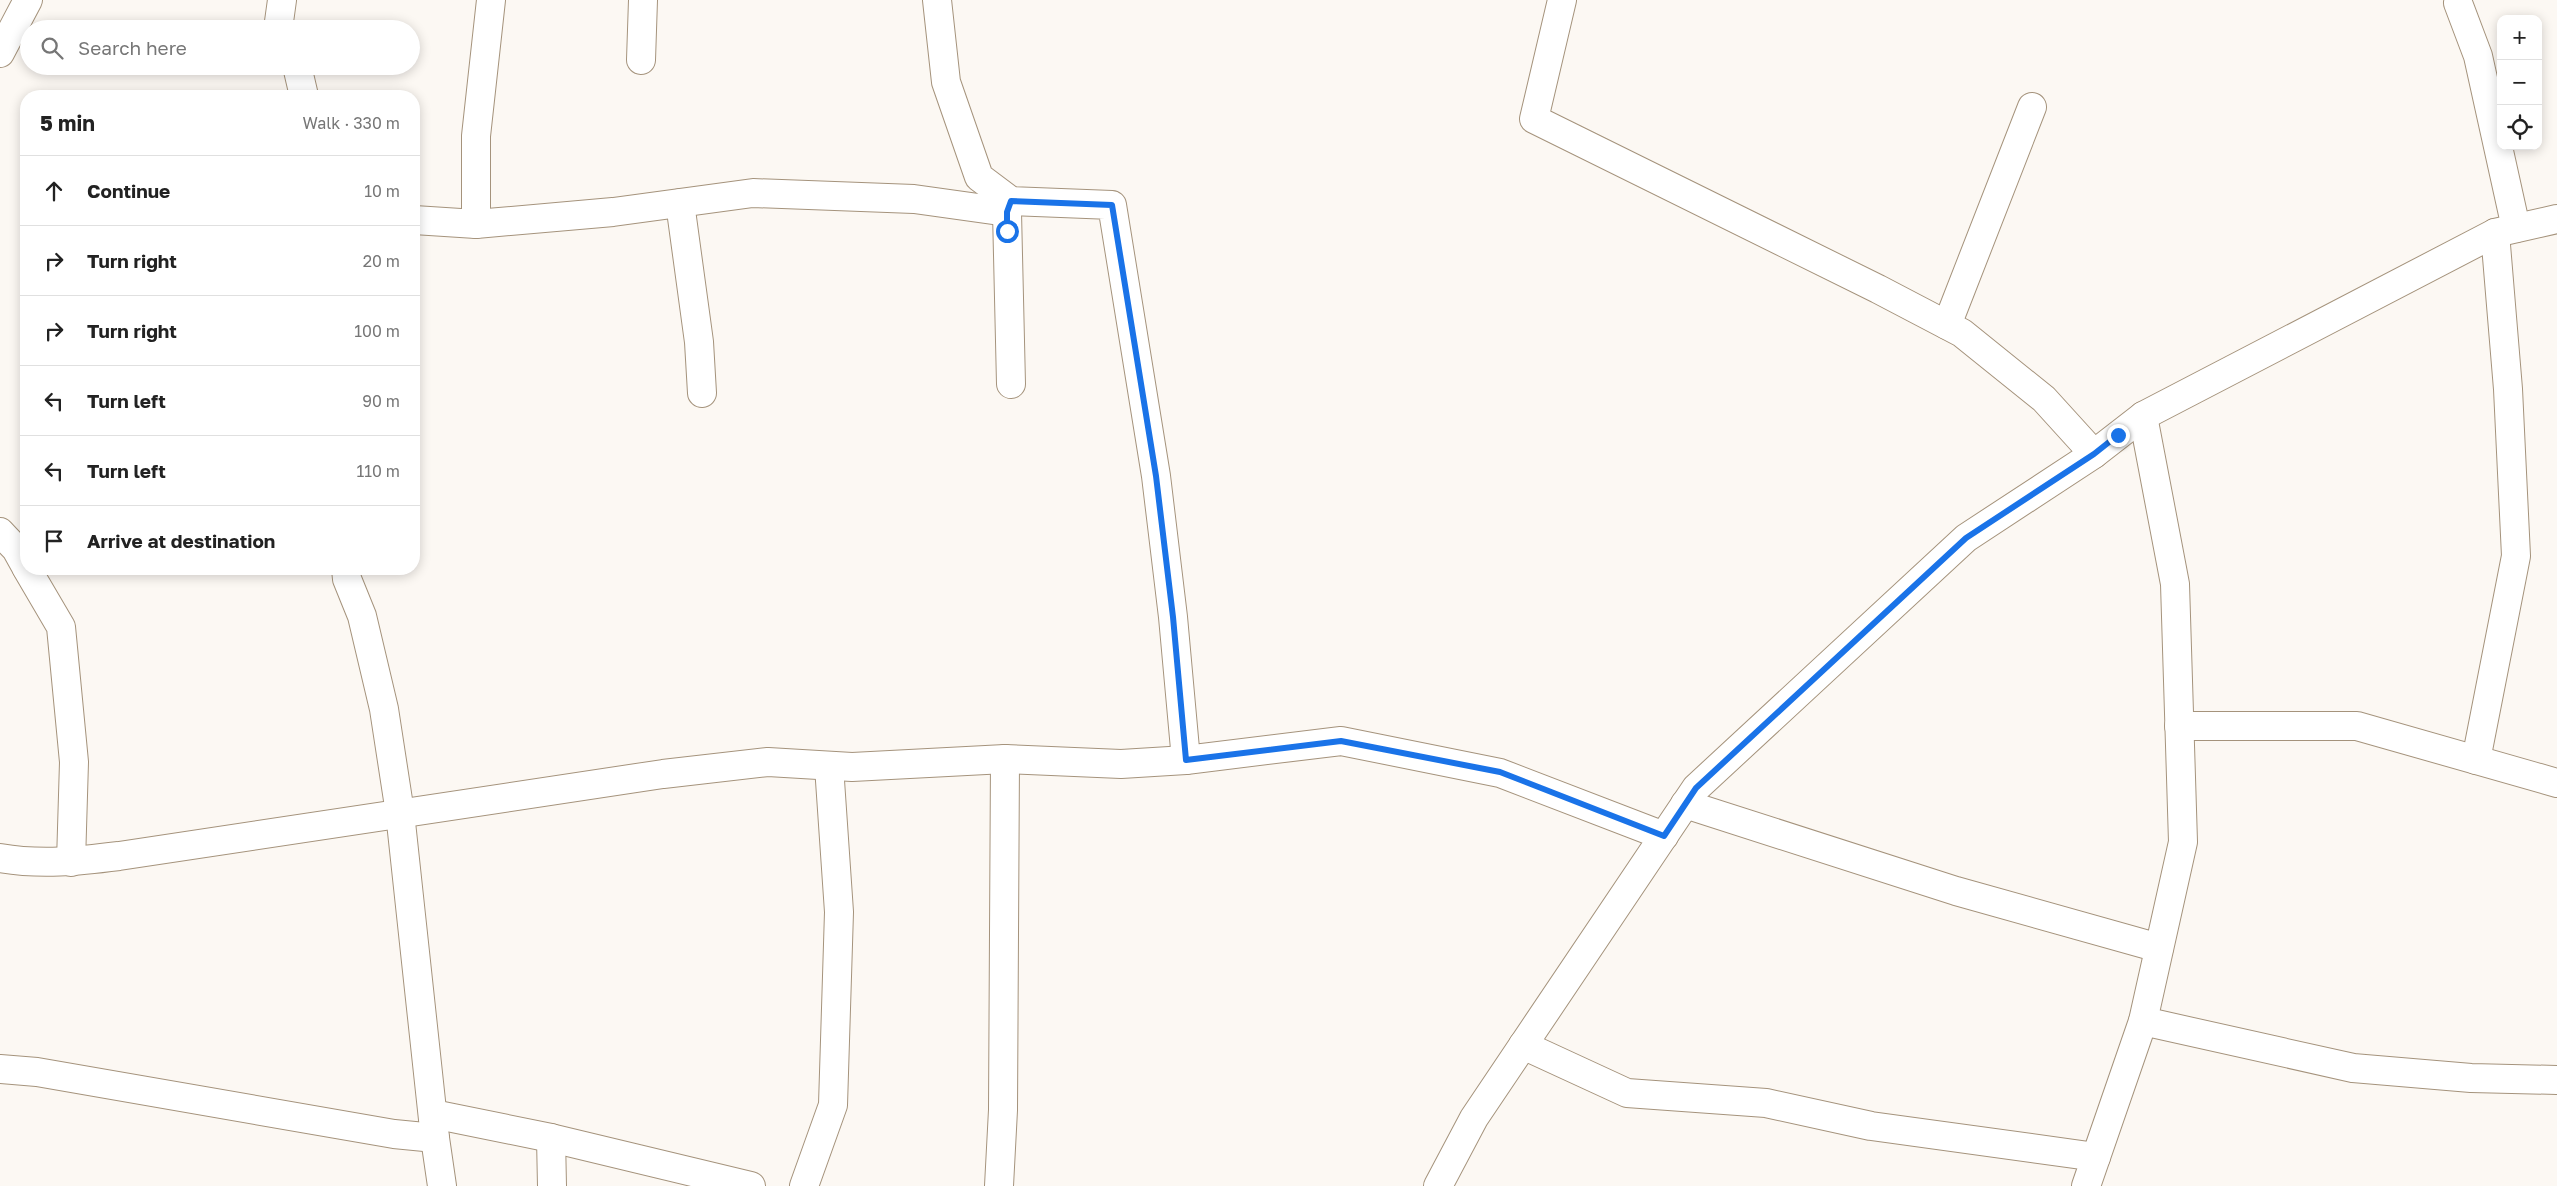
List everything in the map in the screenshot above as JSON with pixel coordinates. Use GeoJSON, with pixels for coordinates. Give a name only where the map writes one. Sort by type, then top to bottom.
{"type":"FeatureCollection","features":[{"type":"Feature","properties":{"kind":"street"},"geometry":{"type":"LineString","coordinates":[[0,53],[28,0]]}},
{"type":"Feature","properties":{"kind":"street"},"geometry":{"type":"LineString","coordinates":[[279,20],[282,0]]}},
{"type":"Feature","properties":{"kind":"street"},"geometry":{"type":"LineString","coordinates":[[476,224],[476,136],[491,0]]}},
{"type":"Feature","properties":{"kind":"street"},"geometry":{"type":"LineString","coordinates":[[640,60],[643,0]]}},
{"type":"Feature","properties":{"kind":"street"},"geometry":{"type":"LineString","coordinates":[[937,0],[946,82],[979,176],[1009,207],[1011,384]]}},
{"type":"Feature","properties":{"kind":"street"},"geometry":{"type":"LineString","coordinates":[[1562,0],[1534,118],[1962,333],[2044,399],[2094,454]]}},
{"type":"Feature","properties":{"kind":"street"},"geometry":{"type":"LineString","coordinates":[[2458,3],[2478,56],[2506,230],[2508,389],[2516,556],[2476,760]]}},
{"type":"Feature","properties":{"kind":"street"},"geometry":{"type":"LineString","coordinates":[[299,75],[303,90]]}},
{"type":"Feature","properties":{"kind":"street"},"geometry":{"type":"LineString","coordinates":[[1947,325],[2032,107]]}},
{"type":"Feature","properties":{"kind":"street"},"geometry":{"type":"LineString","coordinates":[[420,220],[476,224],[613,212],[762,193],[914,199],[1009,207],[1112,205],[1156,476],[1173,617],[1186,760]]}},
{"type":"Feature","properties":{"kind":"street"},"geometry":{"type":"LineString","coordinates":[[680,203],[700,342],[702,393]]}},
{"type":"Feature","properties":{"kind":"street"},"geometry":{"type":"LineString","coordinates":[[1438,1186],[1474,1118],[1696,788],[1966,538],[2094,454],[2143,416],[2506,230],[2557,219]]}},
{"type":"Feature","properties":{"kind":"street"},"geometry":{"type":"LineString","coordinates":[[2086,1186],[2143,1021],[2183,842],[2175,584],[2143,416]]}},
{"type":"Feature","properties":{"kind":"street"},"geometry":{"type":"LineString","coordinates":[[28,575],[61,627],[74,762],[72,862]]}},
{"type":"Feature","properties":{"kind":"street"},"geometry":{"type":"LineString","coordinates":[[347,575],[362,616],[384,709],[400,813],[434,1133],[442,1186]]}},
{"type":"Feature","properties":{"kind":"street"},"geometry":{"type":"LineString","coordinates":[[2180,726],[2357,726],[2557,783]]}},
{"type":"Feature","properties":{"kind":"street"},"geometry":{"type":"LineString","coordinates":[[0,858],[27,862],[72,862],[663,774],[758,763],[852,767],[1005,758],[1121,764],[1186,760],[1341,741],[1500,772],[1664,836]]}},
{"type":"Feature","properties":{"kind":"street"},"geometry":{"type":"LineString","coordinates":[[999,1186],[1003,1110],[1005,758]]}},
{"type":"Feature","properties":{"kind":"street"},"geometry":{"type":"LineString","coordinates":[[804,1186],[833,1105],[839,912],[829,766]]}},
{"type":"Feature","properties":{"kind":"street"},"geometry":{"type":"LineString","coordinates":[[1685,804],[1956,891],[2159,948]]}},
{"type":"Feature","properties":{"kind":"street"},"geometry":{"type":"LineString","coordinates":[[2143,1021],[2353,1068],[2471,1078],[2557,1080]]}},
{"type":"Feature","properties":{"kind":"street"},"geometry":{"type":"LineString","coordinates":[[1523,1045],[1627,1093],[1766,1103],[1871,1126],[2096,1157]]}},
{"type":"Feature","properties":{"kind":"street"},"geometry":{"type":"LineString","coordinates":[[0,1069],[37,1072],[394,1134],[434,1133],[551,1138],[752,1186]]}},
{"type":"Feature","properties":{"kind":"street"},"geometry":{"type":"LineString","coordinates":[[426,1186],[434,1133]]}},
{"type":"Feature","properties":{"kind":"street"},"geometry":{"type":"LineString","coordinates":[[551,1138],[552,1186]]}},
{"type":"Feature","properties":{"kind":"route"},"geometry":{"type":"LineString","coordinates":[[1007,231],[1007,212],[1011,201],[1112,205],[1156,476],[1173,617],[1186,760],[1341,741],[1500,772],[1664,836],[1696,788],[1966,538],[2094,454],[2118,435]]}}]}
